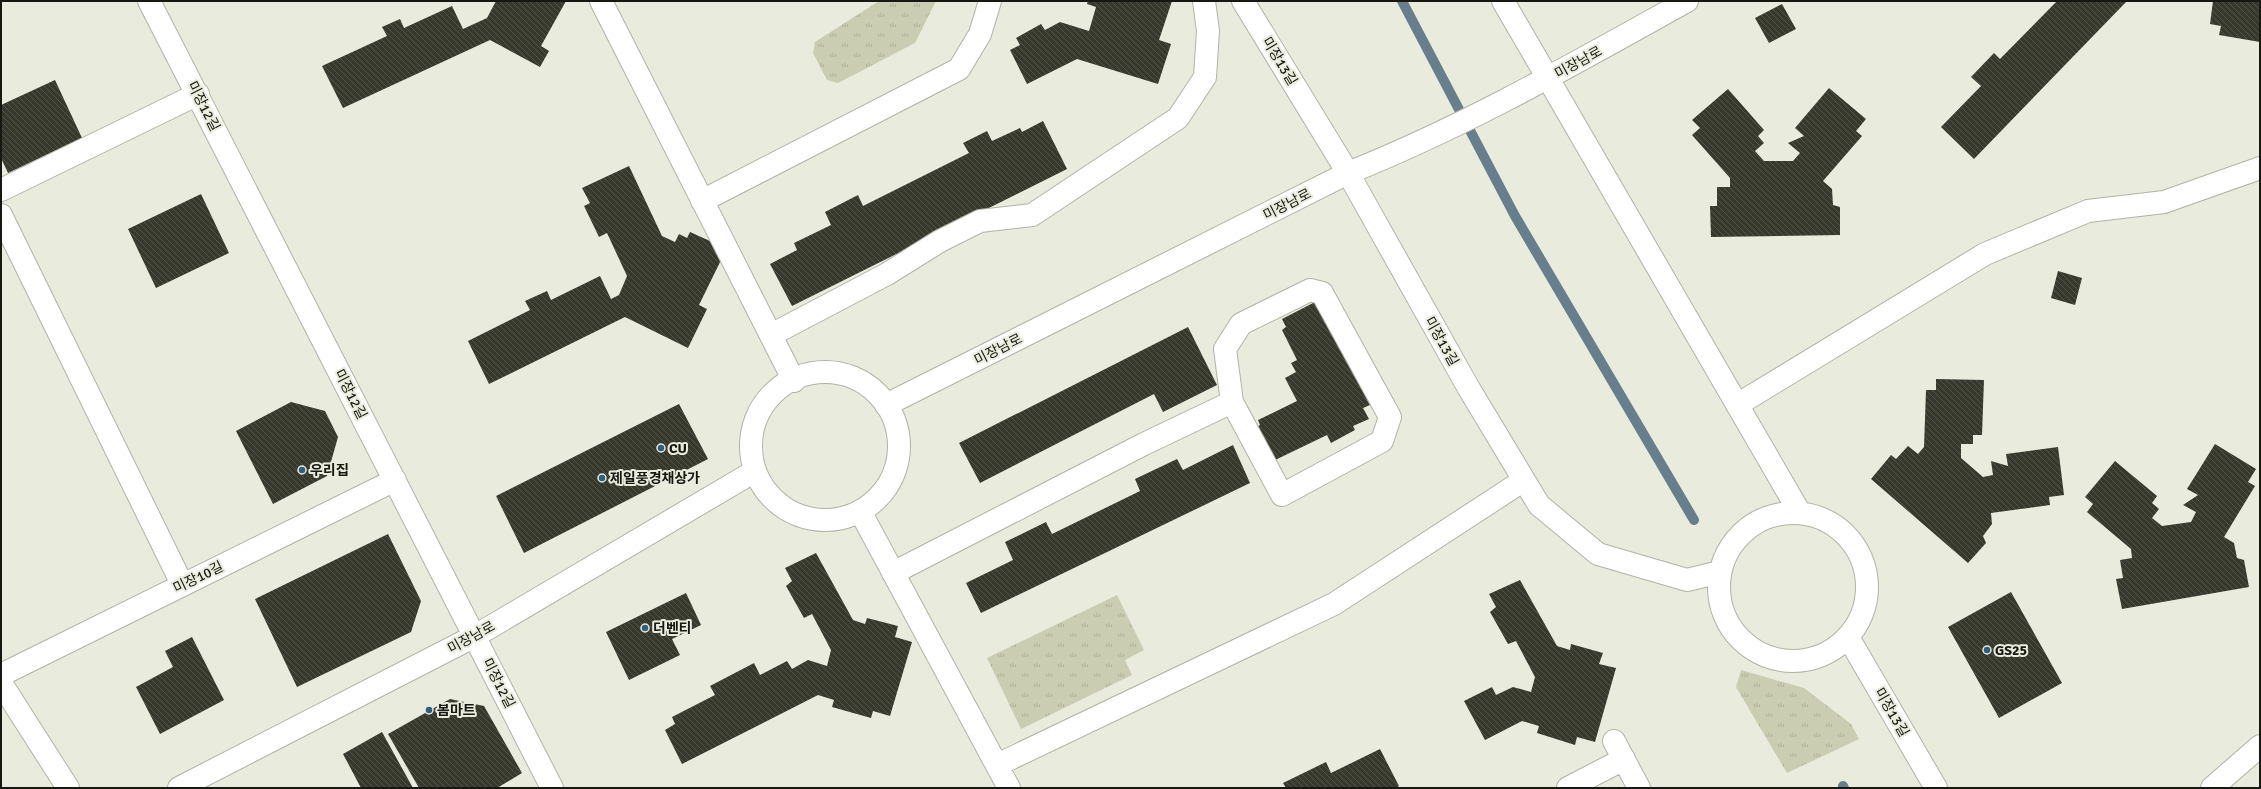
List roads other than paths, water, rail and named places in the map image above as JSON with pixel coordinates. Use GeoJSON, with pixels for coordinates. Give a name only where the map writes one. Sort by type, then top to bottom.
{"type":"FeatureCollection","features":[{"type":"Feature","properties":{"kind":"street","name":"미장12길"},"geometry":{"type":"LineString","coordinates":[[149,1],[475,636],[550,787]]}},
{"type":"Feature","properties":{"kind":"street"},"geometry":{"type":"LineString","coordinates":[[601,1],[794,380]]}},
{"type":"Feature","properties":{"kind":"street"},"geometry":{"type":"LineString","coordinates":[[702,201],[959,69],[980,34],[990,1]]}},
{"type":"Feature","properties":{"kind":"street"},"geometry":{"type":"LineString","coordinates":[[771,335],[887,274],[940,241],[980,221],[1032,215],[1178,118],[1205,77],[1208,31],[1204,1]]}},
{"type":"Feature","properties":{"kind":"street","name":"미장13길"},"geometry":{"type":"LineString","coordinates":[[1243,1],[1348,173],[1468,387],[1539,506],[1598,554],[1686,580],[1720,572]]}},
{"type":"Feature","properties":{"kind":"street"},"geometry":{"type":"LineString","coordinates":[[1503,1],[1800,513]]}},
{"type":"Feature","properties":{"kind":"street","name":"미장남로"},"geometry":{"type":"LineString","coordinates":[[886,405],[1348,173],[1390,157],[1547,79],[1687,1]]}},
{"type":"Feature","properties":{"kind":"street"},"geometry":{"type":"LineString","coordinates":[[1,190],[198,94]]}},
{"type":"Feature","properties":{"kind":"street"},"geometry":{"type":"LineString","coordinates":[[1737,405],[1986,254],[2088,212],[2164,202],[2260,168]]}},
{"type":"Feature","properties":{"kind":"street"},"geometry":{"type":"LineString","coordinates":[[1,215],[182,584]]}},
{"type":"Feature","properties":{"kind":"street"},"geometry":{"type":"LineString","coordinates":[[1310,290],[1322,293],[1390,418],[1382,442],[1282,495],[1232,402],[1225,349],[1241,324],[1310,290]]}},
{"type":"Feature","properties":{"kind":"street"},"geometry":{"type":"LineString","coordinates":[[832,372],[857,379],[877,392],[886,405],[892,413],[899,438],[897,464],[880,496],[860,511],[838,519],[812,519],[788,510],[768,493],[755,471],[751,457],[752,431],[762,406],[780,388],[806,374],[832,372]]}},
{"type":"Feature","properties":{"kind":"street"},"geometry":{"type":"LineString","coordinates":[[893,573],[1144,444],[1232,402]]}},
{"type":"Feature","properties":{"kind":"street","name":"미장남로"},"geometry":{"type":"LineString","coordinates":[[179,788],[475,636],[755,471]]}},
{"type":"Feature","properties":{"kind":"street","name":"미장10길"},"geometry":{"type":"LineString","coordinates":[[1,675],[182,584],[395,480]]}},
{"type":"Feature","properties":{"kind":"street"},"geometry":{"type":"LineString","coordinates":[[997,765],[1334,604],[1524,480]]}},
{"type":"Feature","properties":{"kind":"street"},"geometry":{"type":"LineString","coordinates":[[860,511],[1009,788]]}},
{"type":"Feature","properties":{"kind":"street"},"geometry":{"type":"LineString","coordinates":[[1800,513],[1825,520],[1845,534],[1860,554],[1867,579],[1865,605],[1848,637],[1827,652],[1805,660],[1780,660],[1755,651],[1735,635],[1723,612],[1719,598],[1720,572],[1730,548],[1747,528],[1774,515],[1800,513]]}},
{"type":"Feature","properties":{"kind":"street","name":"미장13길"},"geometry":{"type":"LineString","coordinates":[[1848,637],[1936,788]]}},
{"type":"Feature","properties":{"kind":"street"},"geometry":{"type":"LineString","coordinates":[[1,683],[68,788]]}},
{"type":"Feature","properties":{"kind":"street"},"geometry":{"type":"LineString","coordinates":[[2212,788],[2260,746]]}},
{"type":"Feature","properties":{"kind":"street"},"geometry":{"type":"LineString","coordinates":[[1568,788],[1619,750],[1639,788]]}},
{"type":"Feature","properties":{"kind":"waterway"},"geometry":{"type":"LineString","coordinates":[[1402,1],[1515,216],[1694,520]]}},
{"type":"Feature","properties":{"kind":"place","name":"CU"},"geometry":{"type":"Point","coordinates":[661,448]}},
{"type":"Feature","properties":{"kind":"place","name":"우리집"},"geometry":{"type":"Point","coordinates":[302,470]}},
{"type":"Feature","properties":{"kind":"place","name":"제일풍경채상가"},"geometry":{"type":"Point","coordinates":[602,478]}},
{"type":"Feature","properties":{"kind":"place","name":"더벤티"},"geometry":{"type":"Point","coordinates":[645,628]}},
{"type":"Feature","properties":{"kind":"place","name":"GS25"},"geometry":{"type":"Point","coordinates":[1987,650]}},
{"type":"Feature","properties":{"kind":"place","name":"봄마트"},"geometry":{"type":"Point","coordinates":[429,710]}}]}
